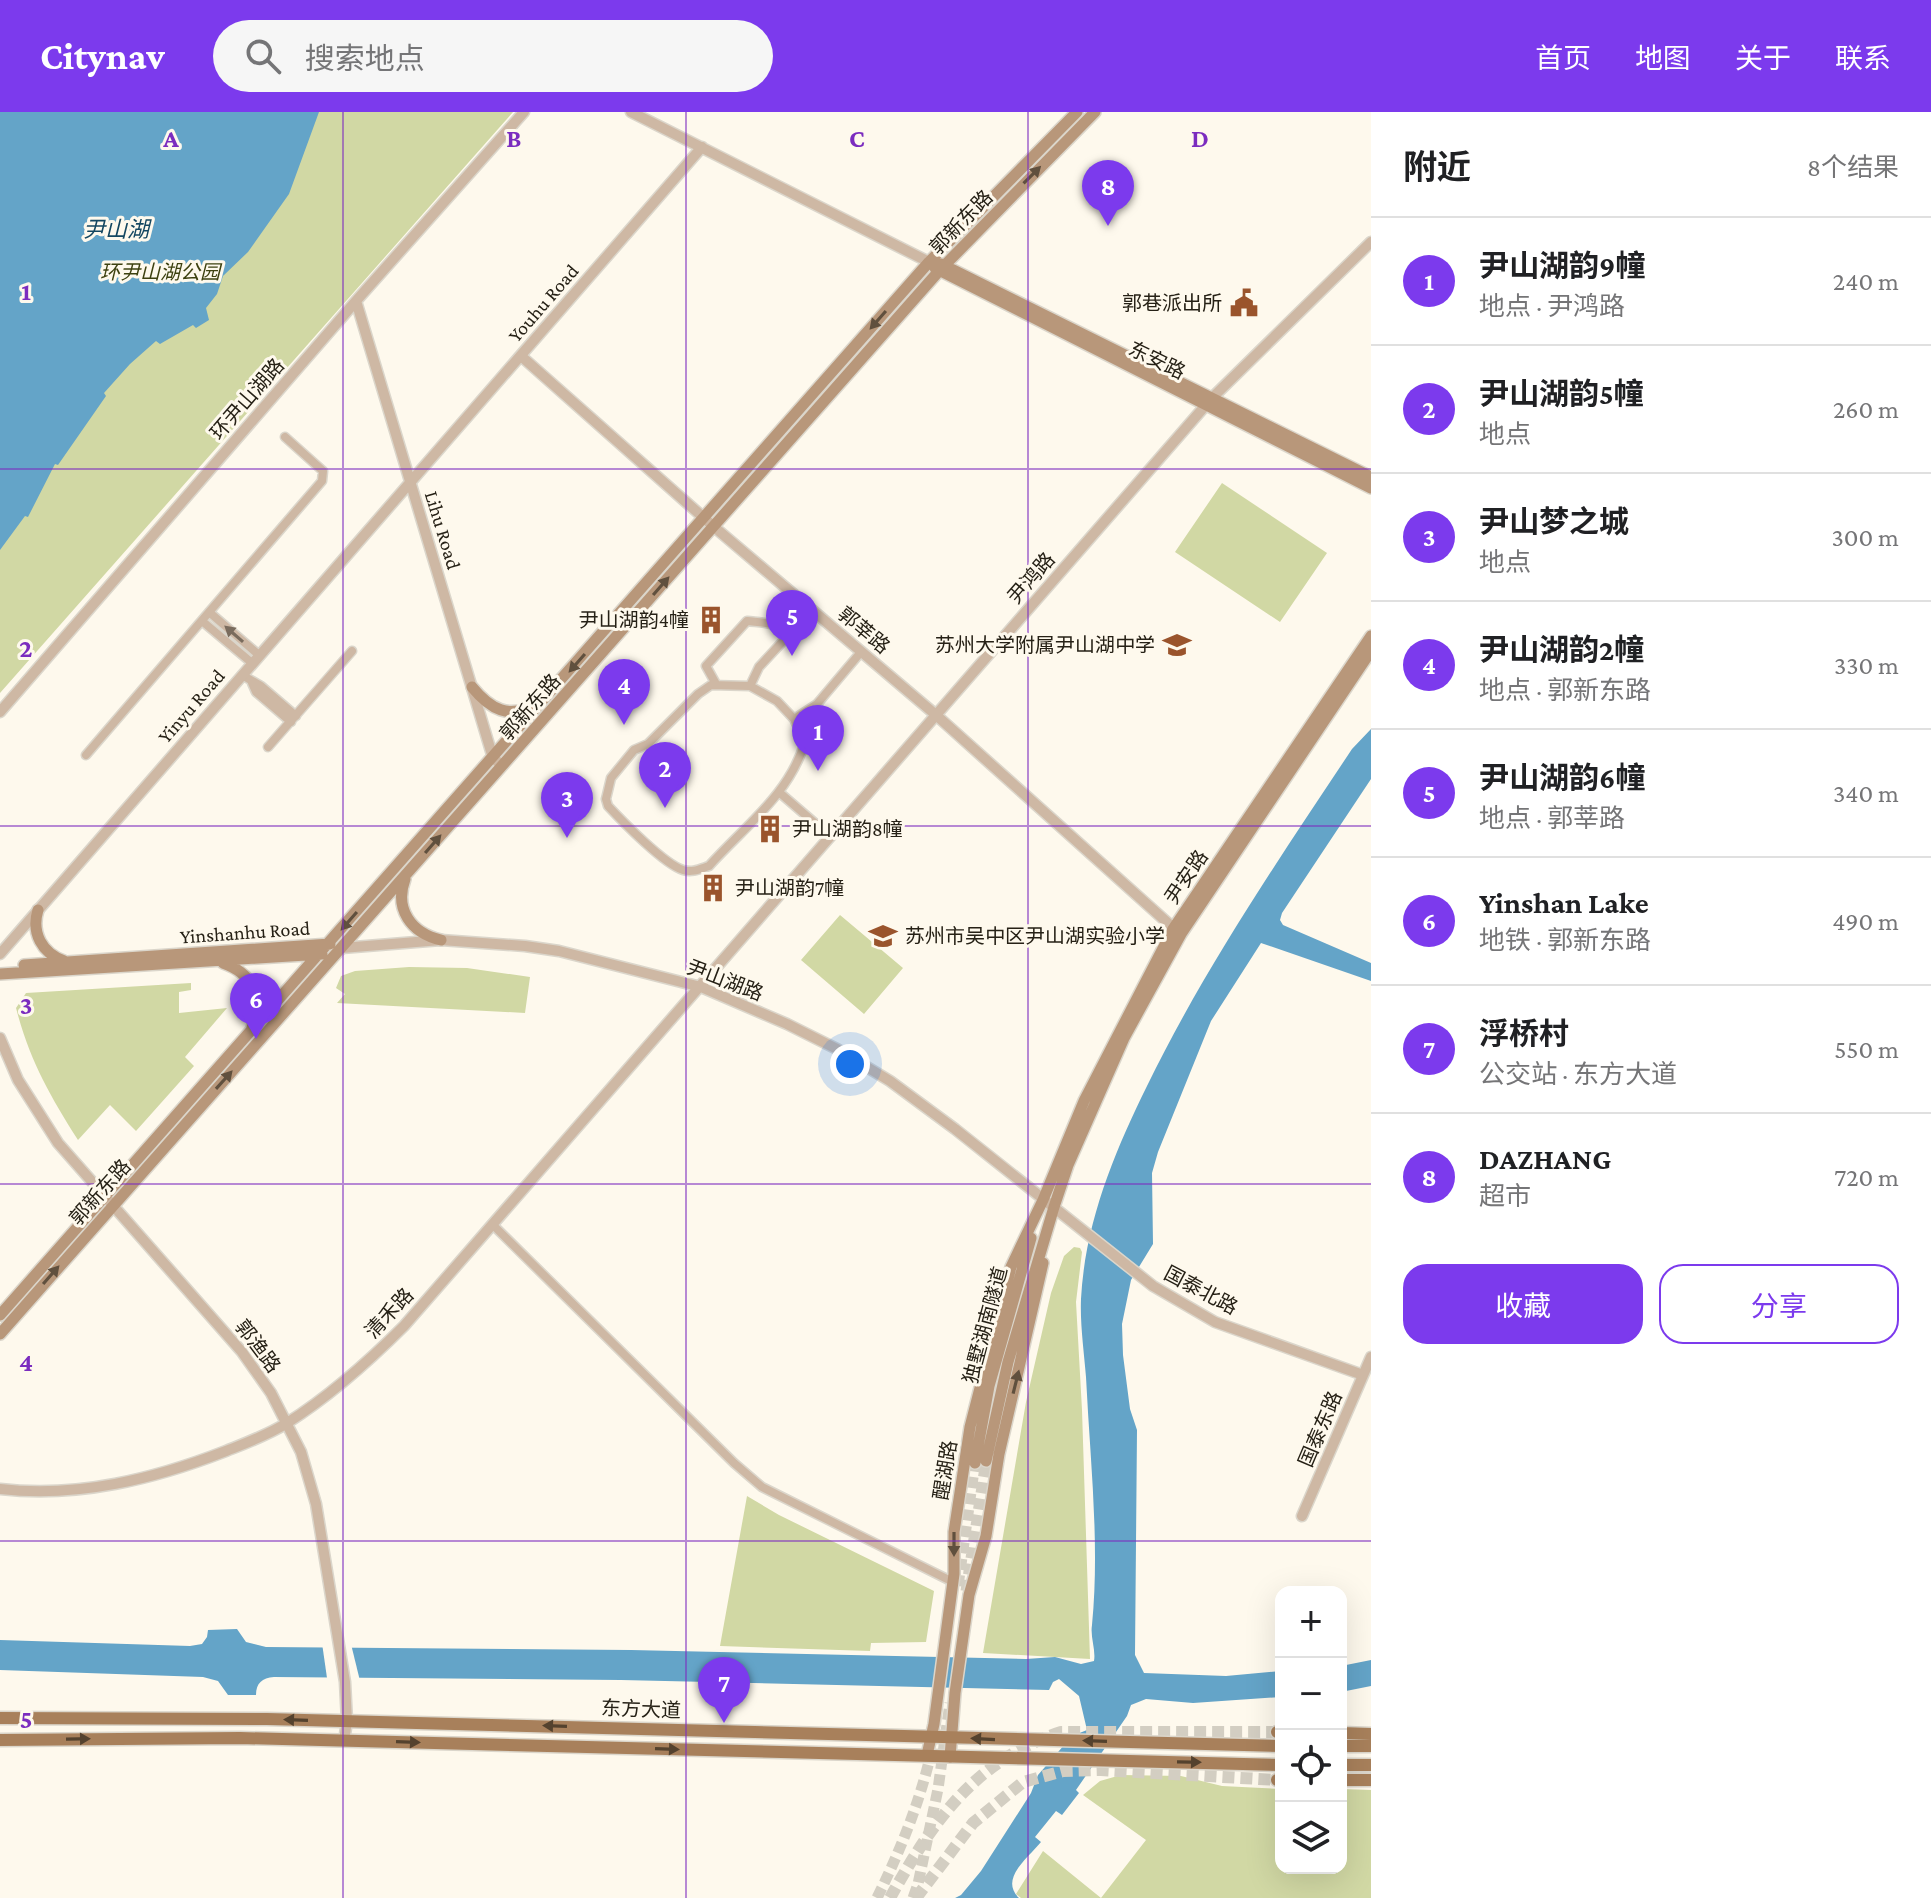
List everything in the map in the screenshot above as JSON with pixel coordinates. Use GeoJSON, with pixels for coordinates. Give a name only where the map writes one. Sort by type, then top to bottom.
{"type":"FeatureCollection","features":[{"type":"Feature","properties":{"kind":"main road","name":"郭新东路"},"geometry":{"type":"LineString","coordinates":[[0,1334],[249,1034],[498,762],[709,522],[929,262],[1077,112]]}},
{"type":"Feature","properties":{"kind":"main road","name":"郭新东路"},"geometry":{"type":"LineString","coordinates":[[0,1315],[342,948],[407,874],[547,697],[942,268],[1095,112]]}},
{"type":"Feature","properties":{"kind":"main road","name":"东安路"},"geometry":{"type":"LineString","coordinates":[[929,262],[1209,401],[1371,477]]}},
{"type":"Feature","properties":{"kind":"main road","name":"东安路"},"geometry":{"type":"LineString","coordinates":[[1209,401],[1371,488]]}},
{"type":"Feature","properties":{"kind":"main road","name":"尹安路"},"geometry":{"type":"LineString","coordinates":[[1043,1200],[1084,1101],[1177,931],[1371,636]]}},
{"type":"Feature","properties":{"kind":"main road","name":"尹安路"},"geometry":{"type":"LineString","coordinates":[[1054,1207],[1068,1165],[1124,1038],[1177,931],[1371,651]]}},
{"type":"Feature","properties":{"kind":"main road"},"geometry":{"type":"LineString","coordinates":[[472,687],[491,707],[505,712],[522,711],[547,697]]}},
{"type":"Feature","properties":{"kind":"main road"},"geometry":{"type":"LineString","coordinates":[[407,874],[401,897],[405,914],[416,931],[441,940]]}},
{"type":"Feature","properties":{"kind":"main road"},"geometry":{"type":"LineString","coordinates":[[38,910],[35,924],[41,943],[55,957],[69,962]]}},
{"type":"Feature","properties":{"kind":"main road","name":"Yinshanhu Road"},"geometry":{"type":"LineString","coordinates":[[0,967],[329,944],[342,948]]}},
{"type":"Feature","properties":{"kind":"main road","name":"Yinshanhu Road"},"geometry":{"type":"LineString","coordinates":[[0,974],[320,955],[342,948]]}},
{"type":"Feature","properties":{"kind":"main road"},"geometry":{"type":"LineString","coordinates":[[219,961],[242,972],[255,989],[257,1010],[249,1034]]}},
{"type":"Feature","properties":{"kind":"main road","name":"独墅湖南隧道"},"geometry":{"type":"LineString","coordinates":[[1043,1200],[997,1353],[981,1423],[980,1462],[1054,1207]]}},
{"type":"Feature","properties":{"kind":"main road","name":"醒湖路"},"geometry":{"type":"LineString","coordinates":[[927,1755],[953,1582],[954,1532],[976,1398],[1011,1267],[1043,1200]]}},
{"type":"Feature","properties":{"kind":"main road"},"geometry":{"type":"LineString","coordinates":[[950,1757],[955,1693],[969,1595],[986,1536],[999,1454],[1034,1309],[1054,1207]]}},
{"type":"Feature","properties":{"kind":"main road","name":"东方大道"},"geometry":{"type":"LineString","coordinates":[[0,1718],[347,1721],[1275,1746]]}},
{"type":"Feature","properties":{"kind":"main road"},"geometry":{"type":"LineString","coordinates":[[1347,1733],[1371,1734]]}},
{"type":"Feature","properties":{"kind":"main road","name":"东方大道"},"geometry":{"type":"LineString","coordinates":[[0,1740],[240,1738],[1275,1765]]}},
{"type":"Feature","properties":{"kind":"main road"},"geometry":{"type":"LineString","coordinates":[[1347,1746],[1371,1746]]}},
{"type":"Feature","properties":{"kind":"main road"},"geometry":{"type":"LineString","coordinates":[[1347,1765],[1371,1765]]}},
{"type":"Feature","properties":{"kind":"main road"},"geometry":{"type":"LineString","coordinates":[[1347,1780],[1371,1780]]}},
{"type":"Feature","properties":{"kind":"street","name":"环尹山湖路"},"geometry":{"type":"LineString","coordinates":[[0,712],[524,112]]}},
{"type":"Feature","properties":{"kind":"street","name":"东安路"},"geometry":{"type":"LineString","coordinates":[[631,112],[929,262]]}},
{"type":"Feature","properties":{"kind":"street","name":"Youhu Road"},"geometry":{"type":"LineString","coordinates":[[410,482],[702,147]]}},
{"type":"Feature","properties":{"kind":"street","name":"尹鸿路"},"geometry":{"type":"LineString","coordinates":[[701,987],[1209,401],[1371,242]]}},
{"type":"Feature","properties":{"kind":"street","name":"Lihu Road"},"geometry":{"type":"LineString","coordinates":[[356,301],[472,687],[498,762]]}},
{"type":"Feature","properties":{"kind":"street","name":"郭莘路"},"geometry":{"type":"LineString","coordinates":[[521,356],[709,522],[936,715],[1177,931]]}},
{"type":"Feature","properties":{"kind":"street"},"geometry":{"type":"LineString","coordinates":[[86,755],[322,481],[324,474],[321,469],[285,437]]}},
{"type":"Feature","properties":{"kind":"street","name":"Yinyu Road"},"geometry":{"type":"LineString","coordinates":[[0,954],[410,482]]}},
{"type":"Feature","properties":{"kind":"street"},"geometry":{"type":"LineString","coordinates":[[209,612],[256,659]]}},
{"type":"Feature","properties":{"kind":"street"},"geometry":{"type":"LineString","coordinates":[[202,621],[256,659]]}},
{"type":"Feature","properties":{"kind":"street"},"geometry":{"type":"LineString","coordinates":[[716,684],[706,666],[747,621],[777,626],[784,633],[784,640],[759,667],[750,686]]}},
{"type":"Feature","properties":{"kind":"street"},"geometry":{"type":"LineString","coordinates":[[268,747],[352,651]]}},
{"type":"Feature","properties":{"kind":"street"},"geometry":{"type":"LineString","coordinates":[[794,719],[817,704],[861,652]]}},
{"type":"Feature","properties":{"kind":"street"},"geometry":{"type":"LineString","coordinates":[[242,675],[251,682],[256,692],[293,719]]}},
{"type":"Feature","properties":{"kind":"street"},"geometry":{"type":"LineString","coordinates":[[716,684],[750,686],[777,701],[794,719],[805,742],[800,758],[780,793],[709,866],[696,871],[682,870],[608,806],[606,799],[611,778],[634,750],[648,744],[698,694],[716,684]]}},
{"type":"Feature","properties":{"kind":"street"},"geometry":{"type":"LineString","coordinates":[[780,793],[831,837]]}},
{"type":"Feature","properties":{"kind":"street","name":"尹山湖路"},"geometry":{"type":"LineString","coordinates":[[342,948],[441,940],[483,942],[559,951],[701,987],[799,1030],[890,1081],[1043,1200]]}},
{"type":"Feature","properties":{"kind":"street","name":"清禾路"},"geometry":{"type":"LineString","coordinates":[[0,1489],[56,1492],[127,1482],[183,1468],[287,1423],[359,1371],[404,1326],[701,987]]}},
{"type":"Feature","properties":{"kind":"street","name":"郭渔路"},"geometry":{"type":"LineString","coordinates":[[0,1038],[6,1056],[36,1111],[77,1166],[242,1352],[271,1393],[287,1423],[301,1452],[316,1504],[345,1682],[347,1721],[344,1741]]}},
{"type":"Feature","properties":{"kind":"street","name":"国泰北路"},"geometry":{"type":"LineString","coordinates":[[1043,1200],[1139,1275],[1215,1322],[1367,1377]]}},
{"type":"Feature","properties":{"kind":"street"},"geometry":{"type":"LineString","coordinates":[[492,1224],[762,1487],[953,1582]]}},
{"type":"Feature","properties":{"kind":"street","name":"国泰东路"},"geometry":{"type":"LineString","coordinates":[[1302,1516],[1367,1377],[1371,1357]]}},
{"type":"Feature","properties":{"kind":"green space","name":"环尹山湖公园"},"geometry":{"type":"Polygon","coordinates":[[[0,112],[513,112],[0,693],[0,112]]]}},
{"type":"Feature","properties":{"kind":"green space"},"geometry":{"type":"Polygon","coordinates":[[[1222,483],[1327,553],[1280,622],[1175,552],[1222,483]]]}},
{"type":"Feature","properties":{"kind":"green space"},"geometry":{"type":"Polygon","coordinates":[[[840,915],[903,968],[864,1014],[801,960],[840,915]]]}},
{"type":"Feature","properties":{"kind":"green space"},"geometry":{"type":"Polygon","coordinates":[[[409,967],[467,968],[530,977],[525,1013],[337,1003],[345,994],[336,988],[341,976],[355,971],[409,967]]]}},
{"type":"Feature","properties":{"kind":"green space"},"geometry":{"type":"Polygon","coordinates":[[[191,983],[191,990],[179,992],[179,1013],[227,1008],[185,1057],[194,1066],[136,1131],[110,1105],[78,1140],[49,1092],[28,1045],[16,1008],[26,993],[191,983]]]}},
{"type":"Feature","properties":{"kind":"green space"},"geometry":{"type":"Polygon","coordinates":[[[1074,1247],[1082,1252],[1076,1302],[1090,1659],[983,1653],[1026,1402],[1051,1293],[1064,1256],[1074,1247]]]}},
{"type":"Feature","properties":{"kind":"green space"},"geometry":{"type":"Polygon","coordinates":[[[747,1496],[779,1515],[934,1591],[926,1642],[871,1643],[870,1651],[720,1646],[747,1496]]]}},
{"type":"Feature","properties":{"kind":"green space"},"geometry":{"type":"Polygon","coordinates":[[[1121,1775],[1181,1776],[1222,1786],[1275,1789],[1275,1874],[1347,1874],[1347,1789],[1371,1790],[1371,1898],[1101,1898],[1146,1840],[1083,1795],[1100,1781],[1121,1775]]]}},
{"type":"Feature","properties":{"kind":"green space"},"geometry":{"type":"Polygon","coordinates":[[[1043,1851],[1101,1898],[1021,1898],[1016,1894],[1043,1851]]]}},
{"type":"Feature","properties":{"kind":"water","name":"尹山湖"},"geometry":{"type":"Polygon","coordinates":[[[0,112],[319,112],[289,194],[248,252],[223,276],[217,294],[206,308],[209,320],[196,328],[193,325],[160,344],[156,341],[130,364],[104,393],[106,396],[58,465],[55,464],[28,517],[25,516],[0,550],[0,112]]]}},
{"type":"Feature","properties":{"kind":"water"},"geometry":{"type":"Polygon","coordinates":[[[1371,729],[1371,779],[1280,920],[1283,925],[1371,963],[1371,981],[1261,943],[1211,1021],[1158,1152],[1152,1173],[1153,1244],[1131,1280],[1122,1324],[1130,1409],[1137,1430],[1135,1655],[1144,1673],[1226,1676],[1275,1672],[1275,1697],[1193,1703],[1146,1699],[1131,1705],[1127,1716],[1076,1790],[1079,1793],[1062,1815],[1056,1811],[1035,1837],[1041,1842],[1018,1869],[1012,1883],[1019,1898],[955,1898],[981,1871],[1031,1793],[1038,1775],[1072,1736],[1087,1730],[1079,1696],[1059,1679],[1053,1682],[1049,1690],[621,1680],[274,1677],[260,1682],[256,1695],[228,1695],[218,1681],[203,1677],[0,1670],[0,1640],[190,1646],[202,1644],[208,1630],[237,1629],[246,1642],[266,1647],[1055,1657],[1081,1664],[1094,1661],[1095,1532],[1081,1309],[1088,1243],[1095,1216],[1135,1111],[1169,1042],[1244,914],[1352,749],[1371,729]]]}},
{"type":"Feature","properties":{"kind":"water"},"geometry":{"type":"Polygon","coordinates":[[[1371,1660],[1371,1686],[1347,1691],[1347,1665],[1371,1660]]]}},
{"type":"Feature","properties":{"kind":"pier"},"geometry":{"type":"Polygon","coordinates":[[[322,1643],[351,1644],[360,1681],[327,1678],[322,1643]]]}},
{"type":"Feature","properties":{"kind":"tunnel"},"geometry":{"type":"LineString","coordinates":[[966,1591],[986,1461]]}},
{"type":"Feature","properties":{"kind":"tunnel"},"geometry":{"type":"LineString","coordinates":[[958,1586],[975,1463]]}},
{"type":"Feature","properties":{"kind":"tunnel"},"geometry":{"type":"LineString","coordinates":[[913,1898],[938,1789],[950,1703]]}},
{"type":"Feature","properties":{"kind":"tunnel"},"geometry":{"type":"LineString","coordinates":[[890,1898],[922,1844],[959,1797],[1004,1759],[1031,1744],[1061,1732],[1275,1732]]}},
{"type":"Feature","properties":{"kind":"tunnel"},"geometry":{"type":"LineString","coordinates":[[877,1898],[909,1825],[932,1749]]}},
{"type":"Feature","properties":{"kind":"tunnel"},"geometry":{"type":"LineString","coordinates":[[916,1898],[973,1823],[1023,1782],[1063,1771],[1101,1770],[1275,1780]]}},
{"type":"Feature","properties":{"kind":"place","name":"DAZHANG"},"geometry":{"type":"Point","coordinates":[1108,226]}},
{"type":"Feature","properties":{"kind":"place","name":"郭巷派出所"},"geometry":{"type":"Point","coordinates":[1244,303]}},
{"type":"Feature","properties":{"kind":"place","name":"尹山湖韵4幢"},"geometry":{"type":"Point","coordinates":[711,620]}},
{"type":"Feature","properties":{"kind":"place","name":"苏州大学附属尹山湖中学"},"geometry":{"type":"Point","coordinates":[1177,645]}},
{"type":"Feature","properties":{"kind":"place","name":"尹山湖韵6幢"},"geometry":{"type":"Point","coordinates":[792,656]}},
{"type":"Feature","properties":{"kind":"place","name":"尹山湖韵2幢"},"geometry":{"type":"Point","coordinates":[624,725]}},
{"type":"Feature","properties":{"kind":"place","name":"尹山湖韵9幢"},"geometry":{"type":"Point","coordinates":[818,771]}},
{"type":"Feature","properties":{"kind":"place","name":"尹山湖韵5幢"},"geometry":{"type":"Point","coordinates":[665,808]}},
{"type":"Feature","properties":{"kind":"place","name":"尹山湖韵8幢"},"geometry":{"type":"Point","coordinates":[770,829]}},
{"type":"Feature","properties":{"kind":"place","name":"尹山梦之城"},"geometry":{"type":"Point","coordinates":[567,838]}},
{"type":"Feature","properties":{"kind":"place","name":"尹山湖韵7幢"},"geometry":{"type":"Point","coordinates":[713,888]}},
{"type":"Feature","properties":{"kind":"place","name":"苏州市吴中区尹山湖实验小学"},"geometry":{"type":"Point","coordinates":[883,936]}},
{"type":"Feature","properties":{"kind":"place","name":"Yinshan Lake"},"geometry":{"type":"Point","coordinates":[256,1039]}},
{"type":"Feature","properties":{"kind":"place","name":"浮桥村"},"geometry":{"type":"Point","coordinates":[724,1723]}}]}
